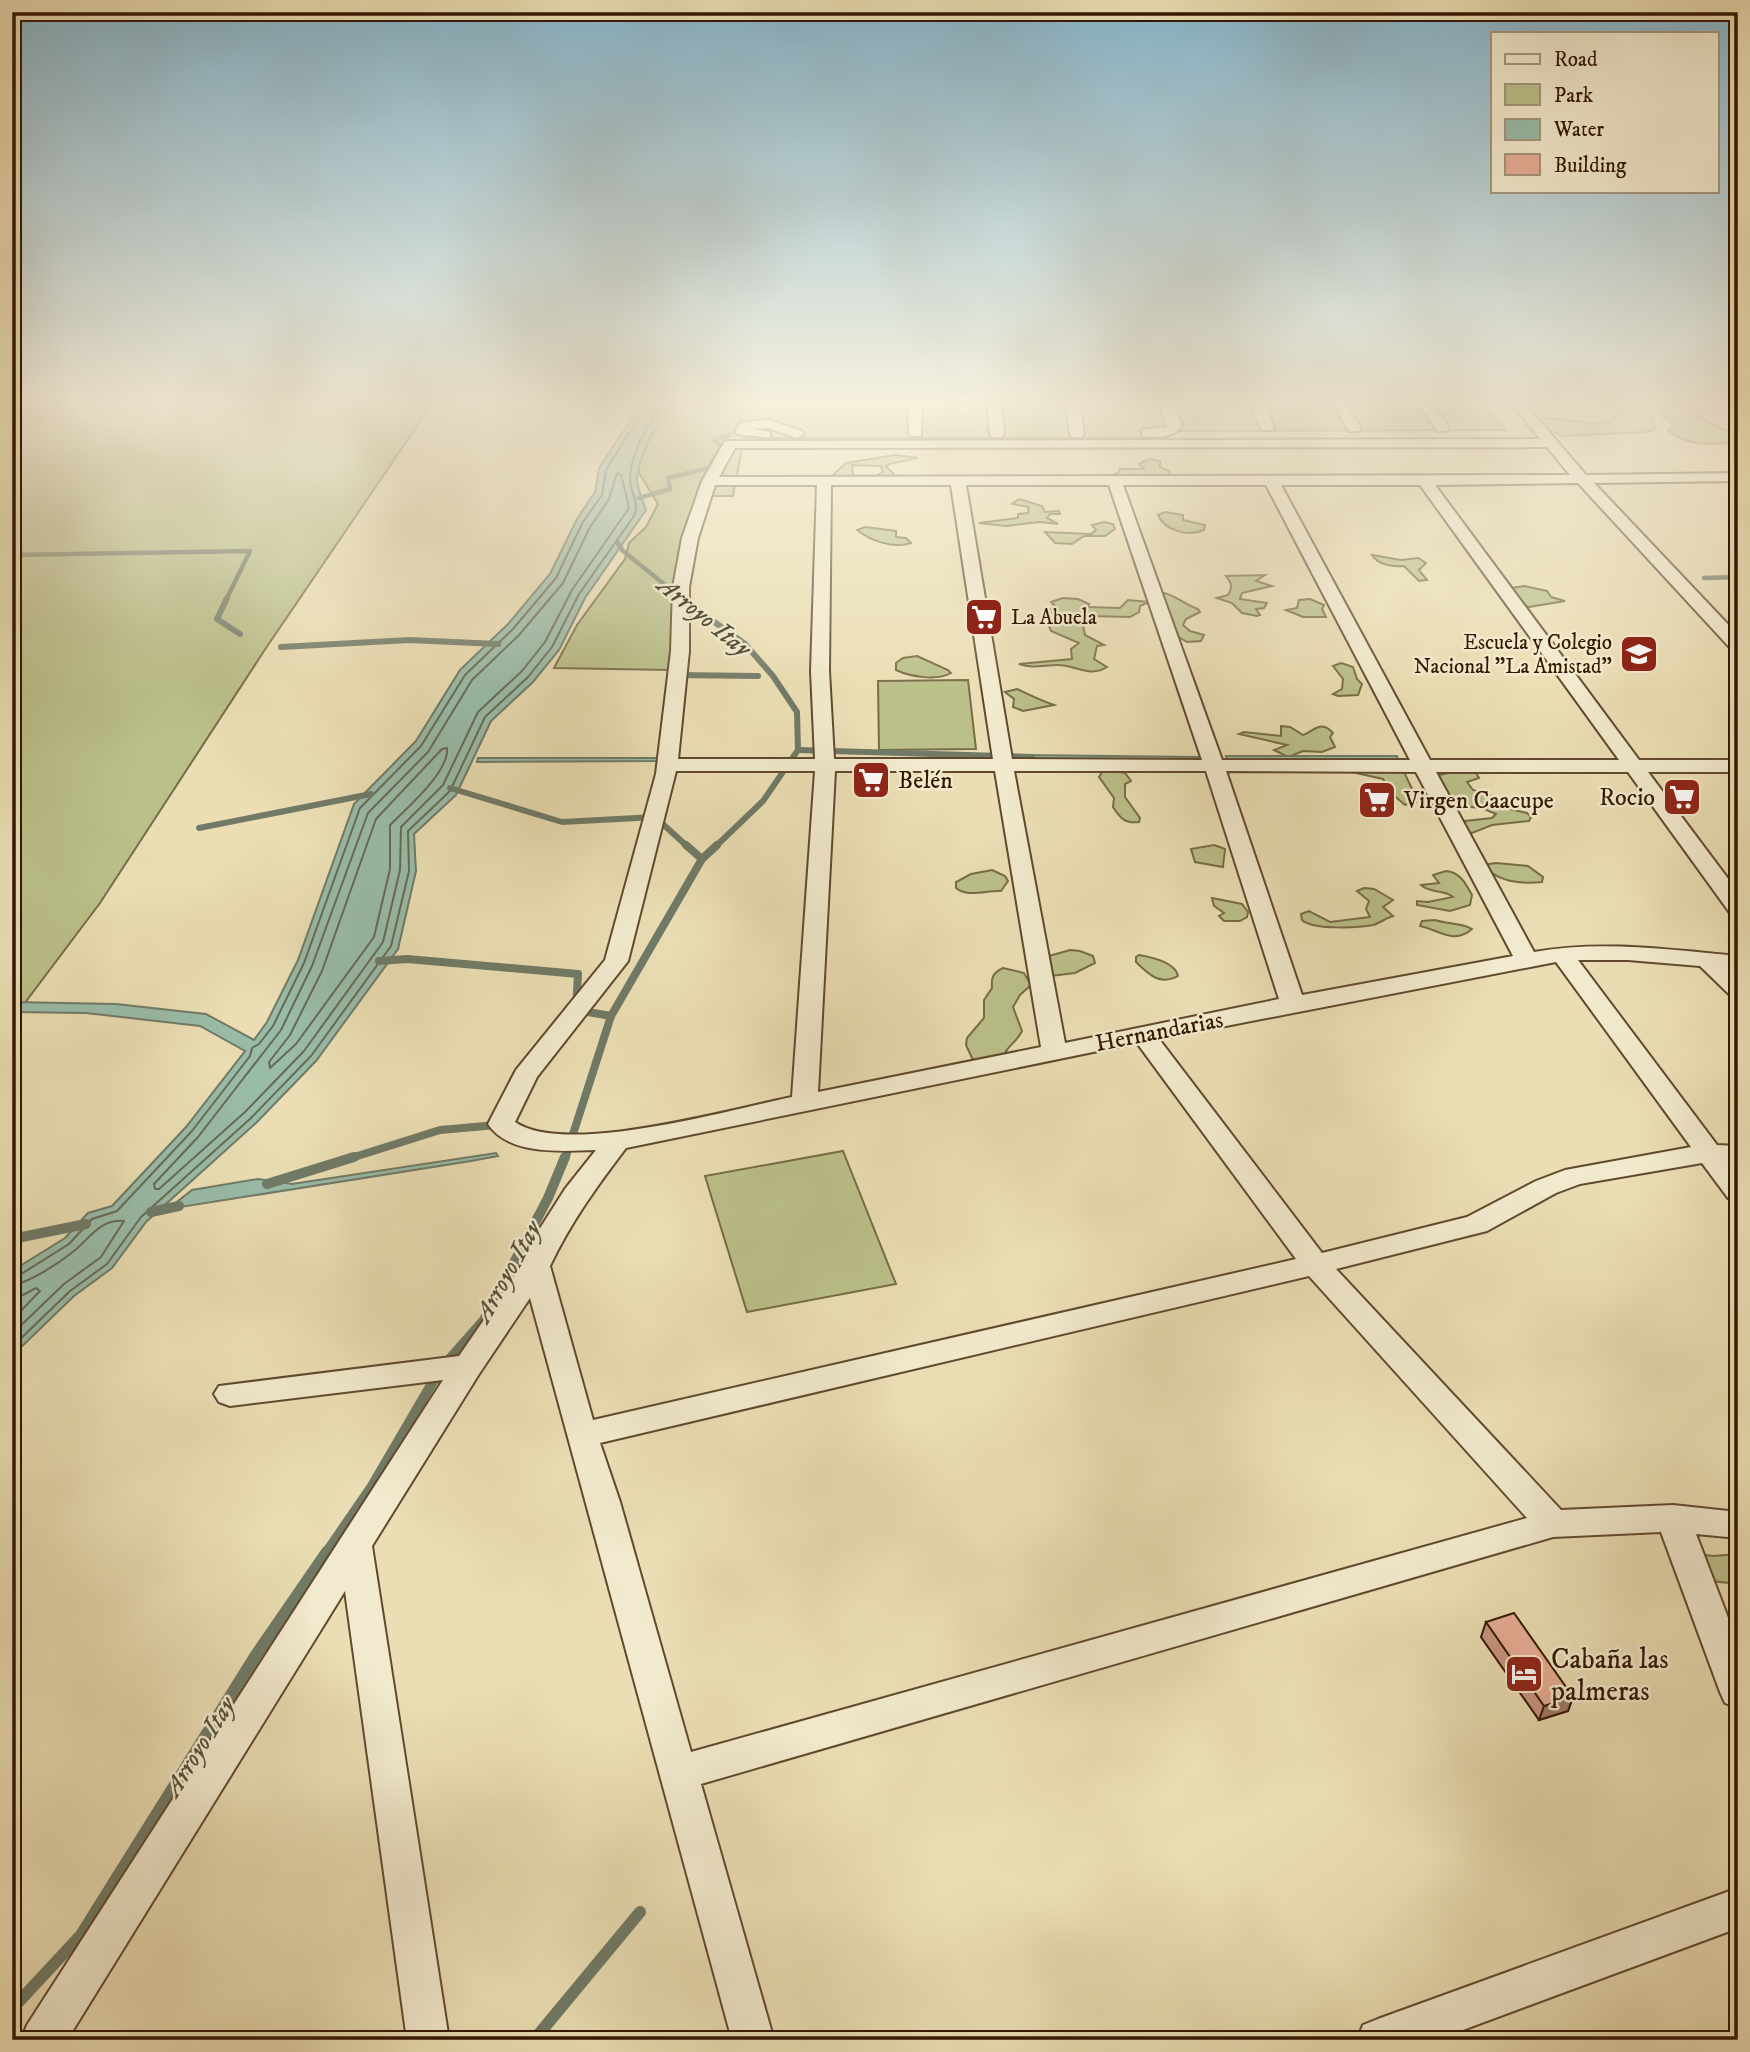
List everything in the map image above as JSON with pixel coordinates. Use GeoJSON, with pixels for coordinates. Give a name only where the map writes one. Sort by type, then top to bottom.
{"type":"FeatureCollection","features":[{"type":"Feature","properties":{"kind":"street"},"geometry":{"type":"LineString","coordinates":[[703,500],[690,538],[681,587],[680,651],[667,765],[1738,766]]}},
{"type":"Feature","properties":{"kind":"street"},"geometry":{"type":"LineString","coordinates":[[805,1103],[825,766],[821,676],[824,500]]}},
{"type":"Feature","properties":{"kind":"street"},"geometry":{"type":"LineString","coordinates":[[961,500],[1054,1052]]}},
{"type":"Feature","properties":{"kind":"street"},"geometry":{"type":"LineString","coordinates":[[1121,500],[1214,765],[1293,1004]]}},
{"type":"Feature","properties":{"kind":"street"},"geometry":{"type":"LineString","coordinates":[[1281,500],[1527,960]]}},
{"type":"Feature","properties":{"kind":"street"},"geometry":{"type":"LineString","coordinates":[[1438,500],[1738,908]]}},
{"type":"Feature","properties":{"kind":"street"},"geometry":{"type":"LineString","coordinates":[[1601,500],[1738,646]]}},
{"type":"Feature","properties":{"kind":"street","name":"Hernandarias"},"geometry":{"type":"LineString","coordinates":[[667,765],[616,961],[525,1075],[501,1124],[525,1139],[601,1140],[805,1103],[1293,1004],[1562,954],[1587,951],[1738,963]]}},
{"type":"Feature","properties":{"kind":"street"},"geometry":{"type":"LineString","coordinates":[[1562,954],[1724,1154],[1738,1192]]}},
{"type":"Feature","properties":{"kind":"street"},"geometry":{"type":"LineString","coordinates":[[1708,961],[1738,990]]}},
{"type":"Feature","properties":{"kind":"street"},"geometry":{"type":"LineString","coordinates":[[1143,1035],[1316,1265],[1553,1524]]}},
{"type":"Feature","properties":{"kind":"street"},"geometry":{"type":"LineString","coordinates":[[42,2040],[468,1366],[536,1266],[553,1230],[575,1195],[601,1140]]}},
{"type":"Feature","properties":{"kind":"street"},"geometry":{"type":"LineString","coordinates":[[581,1435],[1316,1265],[1477,1224],[1546,1187],[1574,1176],[1724,1154]]}},
{"type":"Feature","properties":{"kind":"street"},"geometry":{"type":"LineString","coordinates":[[536,1266],[581,1435],[603,1502],[753,2040]]}},
{"type":"Feature","properties":{"kind":"street"},"geometry":{"type":"LineString","coordinates":[[230,1394],[468,1366]]}},
{"type":"Feature","properties":{"kind":"street"},"geometry":{"type":"LineString","coordinates":[[677,1773],[1553,1524],[1673,1518],[1738,1525]]}},
{"type":"Feature","properties":{"kind":"street"},"geometry":{"type":"LineString","coordinates":[[1673,1518],[1738,1692]]}},
{"type":"Feature","properties":{"kind":"street"},"geometry":{"type":"LineString","coordinates":[[355,1544],[428,2040]]}},
{"type":"Feature","properties":{"kind":"street"},"geometry":{"type":"LineString","coordinates":[[1378,2040],[1738,1908]]}},
{"type":"Feature","properties":{"kind":"green space"},"geometry":{"type":"Polygon","coordinates":[[[12,500],[367,500],[266,648],[100,903],[12,1020],[12,500]]]}},
{"type":"Feature","properties":{"kind":"green space"},"geometry":{"type":"Polygon","coordinates":[[[655,500],[698,500],[670,670],[554,668],[577,625],[625,559],[629,543],[646,527],[658,504],[655,500]]]}},
{"type":"Feature","properties":{"kind":"green space"},"geometry":{"type":"Polygon","coordinates":[[[1021,500],[1042,506],[1045,512],[1059,511],[1060,514],[1050,514],[1047,518],[1058,524],[1039,522],[1006,526],[979,523],[1018,518],[1018,514],[1028,513],[1029,507],[1012,504],[1021,500]]]}},
{"type":"Feature","properties":{"kind":"green space"},"geometry":{"type":"Polygon","coordinates":[[[1165,512],[1183,515],[1183,520],[1205,525],[1204,530],[1185,533],[1172,529],[1161,521],[1158,515],[1165,512]]]}},
{"type":"Feature","properties":{"kind":"green space"},"geometry":{"type":"Polygon","coordinates":[[[1104,522],[1113,524],[1115,529],[1105,536],[1084,536],[1072,544],[1055,543],[1045,532],[1091,534],[1096,530],[1092,525],[1104,522]]]}},
{"type":"Feature","properties":{"kind":"green space"},"geometry":{"type":"Polygon","coordinates":[[[865,527],[896,531],[896,537],[906,538],[911,543],[897,545],[876,541],[857,530],[865,527]]]}},
{"type":"Feature","properties":{"kind":"green space"},"geometry":{"type":"Polygon","coordinates":[[[1372,555],[1401,560],[1418,558],[1426,563],[1419,570],[1427,580],[1419,581],[1404,566],[1386,565],[1372,555]]]}},
{"type":"Feature","properties":{"kind":"green space"},"geometry":{"type":"Polygon","coordinates":[[[1265,575],[1256,581],[1272,586],[1242,593],[1240,599],[1267,603],[1264,608],[1256,609],[1260,615],[1242,613],[1232,603],[1217,598],[1230,592],[1230,581],[1226,576],[1265,575]]]}},
{"type":"Feature","properties":{"kind":"green space"},"geometry":{"type":"Polygon","coordinates":[[[1524,586],[1547,591],[1551,597],[1565,601],[1529,607],[1521,605],[1511,588],[1524,586]]]}},
{"type":"Feature","properties":{"kind":"green space"},"geometry":{"type":"Polygon","coordinates":[[[1164,593],[1198,609],[1200,612],[1186,619],[1183,625],[1190,631],[1204,635],[1201,641],[1187,642],[1172,633],[1160,596],[1164,593]]]}},
{"type":"Feature","properties":{"kind":"green space"},"geometry":{"type":"Polygon","coordinates":[[[1063,598],[1078,599],[1089,604],[1088,607],[1120,608],[1128,600],[1149,602],[1140,606],[1139,612],[1130,617],[1087,616],[1076,619],[1052,612],[1051,609],[1056,607],[1051,602],[1063,598]]]}},
{"type":"Feature","properties":{"kind":"green space"},"geometry":{"type":"Polygon","coordinates":[[[1310,599],[1324,605],[1322,609],[1326,617],[1303,617],[1286,610],[1297,608],[1299,600],[1310,599]]]}},
{"type":"Feature","properties":{"kind":"green space"},"geometry":{"type":"Polygon","coordinates":[[[1069,622],[1083,625],[1085,635],[1104,645],[1097,646],[1094,659],[1107,667],[1089,671],[1064,666],[1033,667],[1019,664],[1072,659],[1071,649],[1079,643],[1051,631],[1048,624],[1069,622]]]}},
{"type":"Feature","properties":{"kind":"green space"},"geometry":{"type":"Polygon","coordinates":[[[917,656],[951,673],[939,677],[924,677],[896,670],[896,663],[903,658],[917,656]]]}},
{"type":"Feature","properties":{"kind":"green space"},"geometry":{"type":"Polygon","coordinates":[[[1341,663],[1353,667],[1362,684],[1358,695],[1333,694],[1342,689],[1343,679],[1333,666],[1341,663]]]}},
{"type":"Feature","properties":{"kind":"green space"},"geometry":{"type":"Polygon","coordinates":[[[968,680],[976,749],[879,750],[878,681],[968,680]]]}},
{"type":"Feature","properties":{"kind":"green space"},"geometry":{"type":"Polygon","coordinates":[[[1017,689],[1054,705],[1023,711],[1013,707],[1014,699],[1005,692],[1017,689]]]}},
{"type":"Feature","properties":{"kind":"green space"},"geometry":{"type":"Polygon","coordinates":[[[1281,726],[1290,727],[1303,735],[1318,727],[1325,727],[1333,733],[1330,737],[1335,747],[1322,752],[1303,751],[1288,757],[1274,750],[1287,745],[1239,734],[1244,732],[1281,736],[1281,726]]]}},
{"type":"Feature","properties":{"kind":"green space"},"geometry":{"type":"Polygon","coordinates":[[[1109,770],[1125,773],[1131,781],[1125,784],[1125,797],[1140,818],[1139,822],[1123,819],[1113,807],[1114,798],[1099,777],[1102,772],[1109,770]]]}},
{"type":"Feature","properties":{"kind":"green space"},"geometry":{"type":"Polygon","coordinates":[[[1460,770],[1476,773],[1479,778],[1467,782],[1473,790],[1490,795],[1484,803],[1527,813],[1531,817],[1529,821],[1492,825],[1472,833],[1463,830],[1465,821],[1492,818],[1496,814],[1482,808],[1448,805],[1432,777],[1460,770]]]}},
{"type":"Feature","properties":{"kind":"green space"},"geometry":{"type":"Polygon","coordinates":[[[1347,771],[1404,772],[1416,802],[1405,805],[1390,792],[1383,779],[1347,771]]]}},
{"type":"Feature","properties":{"kind":"green space"},"geometry":{"type":"Polygon","coordinates":[[[1214,845],[1225,849],[1223,867],[1195,862],[1191,849],[1214,845]]]}},
{"type":"Feature","properties":{"kind":"green space"},"geometry":{"type":"Polygon","coordinates":[[[1489,864],[1528,866],[1543,877],[1542,882],[1506,880],[1487,869],[1489,864]]]}},
{"type":"Feature","properties":{"kind":"green space"},"geometry":{"type":"Polygon","coordinates":[[[992,870],[1005,876],[1008,881],[1001,891],[966,893],[956,888],[956,882],[971,874],[992,870]]]}},
{"type":"Feature","properties":{"kind":"green space"},"geometry":{"type":"Polygon","coordinates":[[[1446,871],[1459,876],[1465,883],[1472,895],[1470,905],[1450,911],[1417,905],[1417,901],[1428,902],[1453,897],[1421,885],[1439,883],[1433,875],[1446,871]]]}},
{"type":"Feature","properties":{"kind":"green space"},"geometry":{"type":"Polygon","coordinates":[[[1364,888],[1374,889],[1393,900],[1383,907],[1393,916],[1373,925],[1347,927],[1325,927],[1302,920],[1301,914],[1309,911],[1330,922],[1370,917],[1366,909],[1369,901],[1357,891],[1364,888]]]}},
{"type":"Feature","properties":{"kind":"green space"},"geometry":{"type":"Polygon","coordinates":[[[1212,898],[1242,904],[1248,912],[1247,917],[1240,921],[1224,921],[1219,916],[1224,913],[1214,906],[1212,898]]]}},
{"type":"Feature","properties":{"kind":"green space"},"geometry":{"type":"Polygon","coordinates":[[[1435,920],[1472,929],[1465,934],[1453,936],[1420,926],[1422,921],[1435,920]]]}},
{"type":"Feature","properties":{"kind":"green space"},"geometry":{"type":"Polygon","coordinates":[[[1070,950],[1093,956],[1095,963],[1075,973],[1051,976],[1038,959],[1070,950]]]}},
{"type":"Feature","properties":{"kind":"green space"},"geometry":{"type":"Polygon","coordinates":[[[1139,955],[1168,964],[1178,976],[1166,980],[1155,977],[1136,962],[1139,955]]]}},
{"type":"Feature","properties":{"kind":"green space"},"geometry":{"type":"Polygon","coordinates":[[[1003,968],[1024,973],[1031,985],[1020,995],[1013,1007],[1022,1031],[1002,1061],[981,1063],[972,1058],[966,1045],[967,1038],[984,1018],[984,1000],[992,988],[993,976],[1003,968]]]}},
{"type":"Feature","properties":{"kind":"green space"},"geometry":{"type":"Polygon","coordinates":[[[843,1151],[896,1284],[747,1312],[705,1176],[843,1151]]]}},
{"type":"Feature","properties":{"kind":"green space"},"geometry":{"type":"Polygon","coordinates":[[[1697,1554],[1738,1554],[1738,1584],[1711,1581],[1697,1554]]]}},
{"type":"Feature","properties":{"kind":"water"},"geometry":{"type":"Polygon","coordinates":[[[590,500],[643,500],[646,510],[585,598],[559,650],[533,682],[491,721],[456,795],[414,834],[416,871],[398,949],[316,1061],[256,1123],[146,1222],[112,1268],[74,1296],[12,1356],[12,1271],[65,1238],[88,1213],[112,1206],[186,1127],[245,1051],[200,1026],[86,1013],[12,1012],[12,1002],[116,1004],[206,1014],[254,1040],[267,1022],[298,960],[354,804],[416,741],[460,670],[508,624],[550,574],[577,519],[590,500]]]}},
{"type":"Feature","properties":{"kind":"water"},"geometry":{"type":"Polygon","coordinates":[[[1022,755],[1199,757],[1199,759],[1022,759],[1022,755]]]}},
{"type":"Feature","properties":{"kind":"water"},"geometry":{"type":"Polygon","coordinates":[[[1226,756],[1397,756],[1398,759],[1227,759],[1226,756]]]}},
{"type":"Feature","properties":{"kind":"water"},"geometry":{"type":"Polygon","coordinates":[[[478,758],[658,758],[657,761],[477,762],[478,758]]]}},
{"type":"Feature","properties":{"kind":"water"},"geometry":{"type":"Polygon","coordinates":[[[496,1153],[498,1156],[471,1161],[168,1209],[192,1190],[258,1179],[292,1184],[496,1153]]]}},
{"type":"Feature","properties":{"kind":"building"},"geometry":{"type":"Polygon","coordinates":[[[1514,1613],[1573,1697],[1544,1706],[1486,1622],[1514,1613]]]}},
{"type":"Feature","properties":{"kind":"waterway","name":"Arroyo Itay"},"geometry":{"type":"LineString","coordinates":[[618,543],[623,551],[684,600]]}},
{"type":"Feature","properties":{"kind":"waterway"},"geometry":{"type":"LineString","coordinates":[[12,555],[250,551],[226,600]]}},
{"type":"Feature","properties":{"kind":"waterway"},"geometry":{"type":"LineString","coordinates":[[1704,578],[1738,577]]}},
{"type":"Feature","properties":{"kind":"waterway"},"geometry":{"type":"LineString","coordinates":[[227,598],[217,619],[240,634]]}},
{"type":"Feature","properties":{"kind":"waterway","name":"Arroyo Itay"},"geometry":{"type":"LineString","coordinates":[[681,598],[745,644],[773,676],[797,712],[798,750]]}},
{"type":"Feature","properties":{"kind":"waterway"},"geometry":{"type":"LineString","coordinates":[[281,647],[409,640],[498,644]]}},
{"type":"Feature","properties":{"kind":"waterway"},"geometry":{"type":"LineString","coordinates":[[676,675],[758,676]]}},
{"type":"Feature","properties":{"kind":"waterway","name":"Arroyo Itay"},"geometry":{"type":"LineString","coordinates":[[715,847],[763,801],[798,750]]}},
{"type":"Feature","properties":{"kind":"waterway"},"geometry":{"type":"LineString","coordinates":[[798,750],[1032,757]]}},
{"type":"Feature","properties":{"kind":"waterway"},"geometry":{"type":"LineString","coordinates":[[450,788],[562,822],[655,817],[688,847]]}},
{"type":"Feature","properties":{"kind":"waterway"},"geometry":{"type":"LineString","coordinates":[[199,828],[371,794]]}},
{"type":"Feature","properties":{"kind":"waterway"},"geometry":{"type":"LineString","coordinates":[[686,845],[702,859]]}},
{"type":"Feature","properties":{"kind":"waterway","name":"Arroyo Itay"},"geometry":{"type":"LineString","coordinates":[[702,859],[717,845]]}},
{"type":"Feature","properties":{"kind":"waterway","name":"Arroyo Itay"},"geometry":{"type":"LineString","coordinates":[[611,1016],[702,859]]}},
{"type":"Feature","properties":{"kind":"waterway"},"geometry":{"type":"LineString","coordinates":[[379,961],[407,959],[578,974],[576,1010],[611,1016]]}},
{"type":"Feature","properties":{"kind":"waterway","name":"Arroyo Itay"},"geometry":{"type":"LineString","coordinates":[[565,1159],[611,1016]]}},
{"type":"Feature","properties":{"kind":"waterway"},"geometry":{"type":"LineString","coordinates":[[348,1159],[440,1130],[497,1125]]}},
{"type":"Feature","properties":{"kind":"waterway"},"geometry":{"type":"LineString","coordinates":[[267,1184],[354,1157]]}},
{"type":"Feature","properties":{"kind":"waterway","name":"Arroyo Itay"},"geometry":{"type":"LineString","coordinates":[[446,1363],[484,1320],[548,1198],[565,1157]]}},
{"type":"Feature","properties":{"kind":"waterway"},"geometry":{"type":"LineString","coordinates":[[151,1212],[179,1206]]}},
{"type":"Feature","properties":{"kind":"waterway"},"geometry":{"type":"LineString","coordinates":[[12,1239],[86,1224]]}},
{"type":"Feature","properties":{"kind":"waterway","name":"Arroyo Itay"},"geometry":{"type":"LineString","coordinates":[[326,1553],[372,1486],[438,1373]]}},
{"type":"Feature","properties":{"kind":"waterway","name":"Arroyo Itay"},"geometry":{"type":"LineString","coordinates":[[12,2009],[81,1935],[256,1655],[327,1552]]}},
{"type":"Feature","properties":{"kind":"waterway"},"geometry":{"type":"LineString","coordinates":[[534,2040],[640,1912]]}},
{"type":"Feature","properties":{"kind":"place","name":"La Abuela"},"geometry":{"type":"Point","coordinates":[984,617]}},
{"type":"Feature","properties":{"kind":"place","name":"Escuela y Colegio Nacional \"La Amistad\""},"geometry":{"type":"Point","coordinates":[1639,654]}},
{"type":"Feature","properties":{"kind":"place","name":"Belén"},"geometry":{"type":"Point","coordinates":[871,780]}},
{"type":"Feature","properties":{"kind":"place","name":"Rocio"},"geometry":{"type":"Point","coordinates":[1682,797]}},
{"type":"Feature","properties":{"kind":"place","name":"Virgen Caacupe"},"geometry":{"type":"Point","coordinates":[1377,800]}},
{"type":"Feature","properties":{"kind":"place","name":"Cabaña las palmeras"},"geometry":{"type":"Point","coordinates":[1524,1674]}}]}
